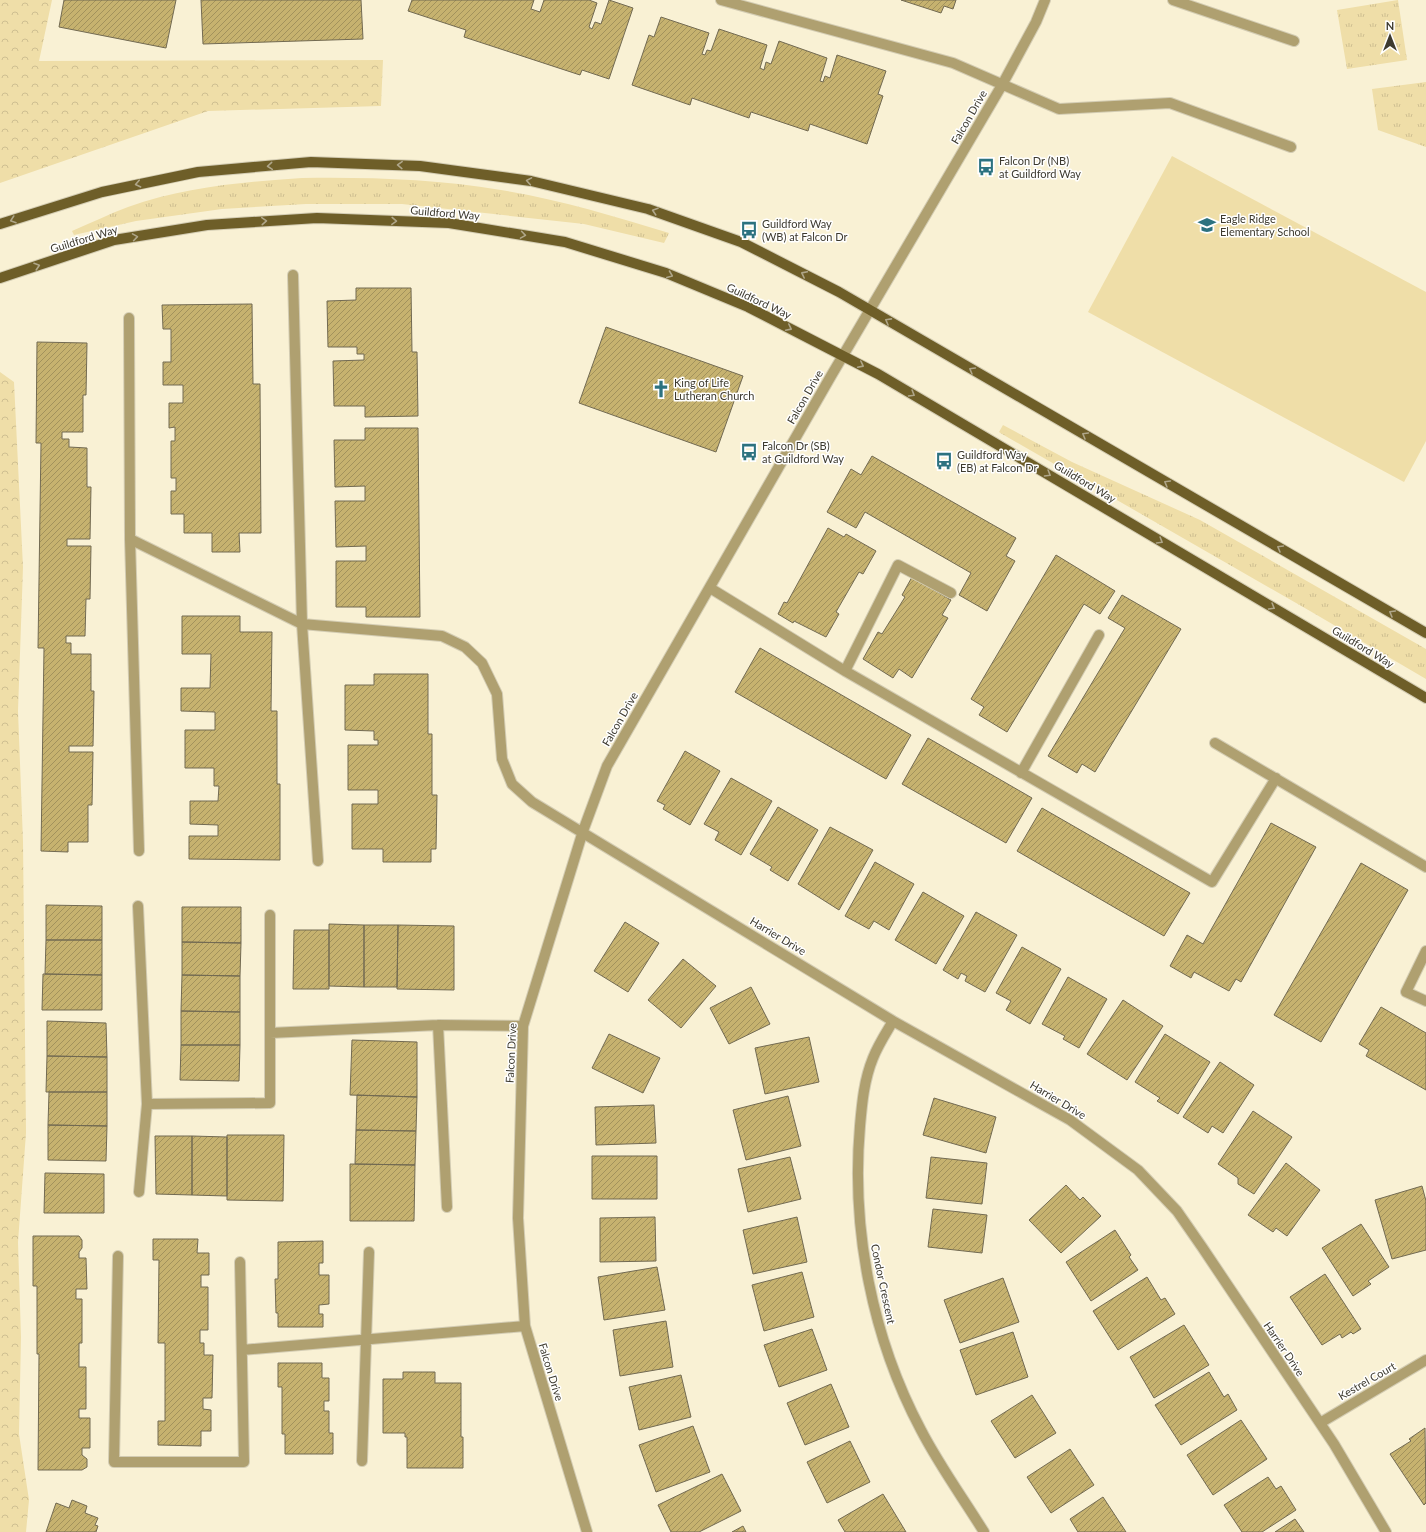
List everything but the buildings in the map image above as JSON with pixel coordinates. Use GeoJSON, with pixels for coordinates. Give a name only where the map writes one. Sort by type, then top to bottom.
{"type":"FeatureCollection","features":[{"type":"Feature","properties":{"kind":"main road"},"geometry":{"type":"LineString","coordinates":[[0,224],[102,192],[198,172],[311,162],[420,166],[531,181],[648,209],[741,242],[839,292],[1426,633]]}},
{"type":"Feature","properties":{"kind":"main road","name":"Guildford Way"},"geometry":{"type":"LineString","coordinates":[[0,278],[114,240],[207,225],[317,218],[449,223],[565,242],[666,273],[748,307],[878,374],[1426,698]]}},
{"type":"Feature","properties":{"kind":"street"},"geometry":{"type":"LineString","coordinates":[[721,0],[953,63],[1059,109],[1170,103],[1290,147]]}},
{"type":"Feature","properties":{"kind":"street","name":"Falcon Drive"},"geometry":{"type":"LineString","coordinates":[[584,1531],[525,1326],[518,1218],[523,1026],[583,832],[607,766],[843,356],[1002,85],[1036,22],[1045,0]]}},
{"type":"Feature","properties":{"kind":"street"},"geometry":{"type":"LineString","coordinates":[[1173,0],[1294,41]]}},
{"type":"Feature","properties":{"kind":"street"},"geometry":{"type":"LineString","coordinates":[[293,275],[302,624],[318,861]]}},
{"type":"Feature","properties":{"kind":"street"},"geometry":{"type":"LineString","coordinates":[[128,318],[130,539],[139,851]]}},
{"type":"Feature","properties":{"kind":"street"},"geometry":{"type":"LineString","coordinates":[[130,539],[302,624]]}},
{"type":"Feature","properties":{"kind":"street"},"geometry":{"type":"LineString","coordinates":[[845,671],[898,565],[951,593]]}},
{"type":"Feature","properties":{"kind":"street"},"geometry":{"type":"LineString","coordinates":[[710,588],[845,671],[1212,882],[1276,778]]}},
{"type":"Feature","properties":{"kind":"street","name":"Harrier Drive"},"geometry":{"type":"LineString","coordinates":[[302,624],[442,636],[465,647],[482,663],[497,694],[502,759],[512,784],[532,802],[893,1021],[1070,1120],[1138,1170],[1177,1211],[1320,1423],[1386,1532]]}},
{"type":"Feature","properties":{"kind":"street"},"geometry":{"type":"LineString","coordinates":[[1021,773],[1099,635]]}},
{"type":"Feature","properties":{"kind":"street"},"geometry":{"type":"LineString","coordinates":[[1215,743],[1426,867]]}},
{"type":"Feature","properties":{"kind":"street"},"geometry":{"type":"LineString","coordinates":[[138,906],[147,1104],[139,1192]]}},
{"type":"Feature","properties":{"kind":"street"},"geometry":{"type":"LineString","coordinates":[[147,1104],[270,1103],[270,915]]}},
{"type":"Feature","properties":{"kind":"street"},"geometry":{"type":"LineString","coordinates":[[1426,951],[1406,992],[1426,1001]]}},
{"type":"Feature","properties":{"kind":"street","name":"Condor Crescent"},"geometry":{"type":"LineString","coordinates":[[893,1021],[873,1057],[866,1077],[862,1100],[859,1139],[859,1200],[865,1262],[878,1324],[901,1387],[920,1430],[984,1532]]}},
{"type":"Feature","properties":{"kind":"street"},"geometry":{"type":"LineString","coordinates":[[270,1032],[438,1024],[523,1026]]}},
{"type":"Feature","properties":{"kind":"street"},"geometry":{"type":"LineString","coordinates":[[438,1024],[446,1207]]}},
{"type":"Feature","properties":{"kind":"street"},"geometry":{"type":"LineString","coordinates":[[362,1461],[369,1252]]}},
{"type":"Feature","properties":{"kind":"street"},"geometry":{"type":"LineString","coordinates":[[118,1256],[114,1462],[244,1462],[240,1262]]}},
{"type":"Feature","properties":{"kind":"street"},"geometry":{"type":"LineString","coordinates":[[242,1350],[525,1326]]}},
{"type":"Feature","properties":{"kind":"street","name":"Kestrel Court"},"geometry":{"type":"LineString","coordinates":[[1320,1423],[1426,1360]]}},
{"type":"Feature","properties":{"kind":"green space"},"geometry":{"type":"Polygon","coordinates":[[[0,0],[52,0],[39,61],[383,60],[381,106],[208,111],[0,183],[0,0]]]}},
{"type":"Feature","properties":{"kind":"green space"},"geometry":{"type":"Polygon","coordinates":[[[1398,0],[1407,60],[1347,69],[1337,10],[1398,0]]]}},
{"type":"Feature","properties":{"kind":"green space"},"geometry":{"type":"Polygon","coordinates":[[[1426,82],[1426,147],[1378,130],[1372,89],[1426,82]]]}},
{"type":"Feature","properties":{"kind":"green space"},"geometry":{"type":"Polygon","coordinates":[[[1172,156],[1426,292],[1426,441],[1404,482],[1088,312],[1172,156]]]}},
{"type":"Feature","properties":{"kind":"green space"},"geometry":{"type":"Polygon","coordinates":[[[302,178],[352,178],[426,181],[476,186],[565,203],[669,233],[664,243],[584,224],[402,204],[306,204],[222,209],[136,221],[74,235],[72,231],[128,207],[149,200],[192,190],[258,181],[302,178]]]}},
{"type":"Feature","properties":{"kind":"green space"},"geometry":{"type":"Polygon","coordinates":[[[0,372],[14,382],[23,567],[18,711],[23,841],[26,1133],[18,1242],[21,1337],[19,1434],[29,1500],[26,1532],[0,1532],[0,372]]]}},
{"type":"Feature","properties":{"kind":"green space"},"geometry":{"type":"Polygon","coordinates":[[[1003,425],[1072,462],[1200,520],[1426,649],[1426,679],[1002,434],[999,432],[1003,425]]]}},
{"type":"Feature","properties":{"kind":"place","name":"Falcon Dr (NB) at Guildford Way"},"geometry":{"type":"Point","coordinates":[986,167]}},
{"type":"Feature","properties":{"kind":"place","name":"Eagle Ridge Elementary School"},"geometry":{"type":"Point","coordinates":[1207,225]}},
{"type":"Feature","properties":{"kind":"place","name":"Guildford Way (WB) at Falcon Dr"},"geometry":{"type":"Point","coordinates":[749,230]}},
{"type":"Feature","properties":{"kind":"place","name":"King of Life Lutheran Church"},"geometry":{"type":"Point","coordinates":[661,389]}},
{"type":"Feature","properties":{"kind":"place","name":"Falcon Dr (SB) at Guildford Way"},"geometry":{"type":"Point","coordinates":[749,452]}},
{"type":"Feature","properties":{"kind":"place","name":"Guildford Way (EB) at Falcon Dr"},"geometry":{"type":"Point","coordinates":[944,461]}}]}
